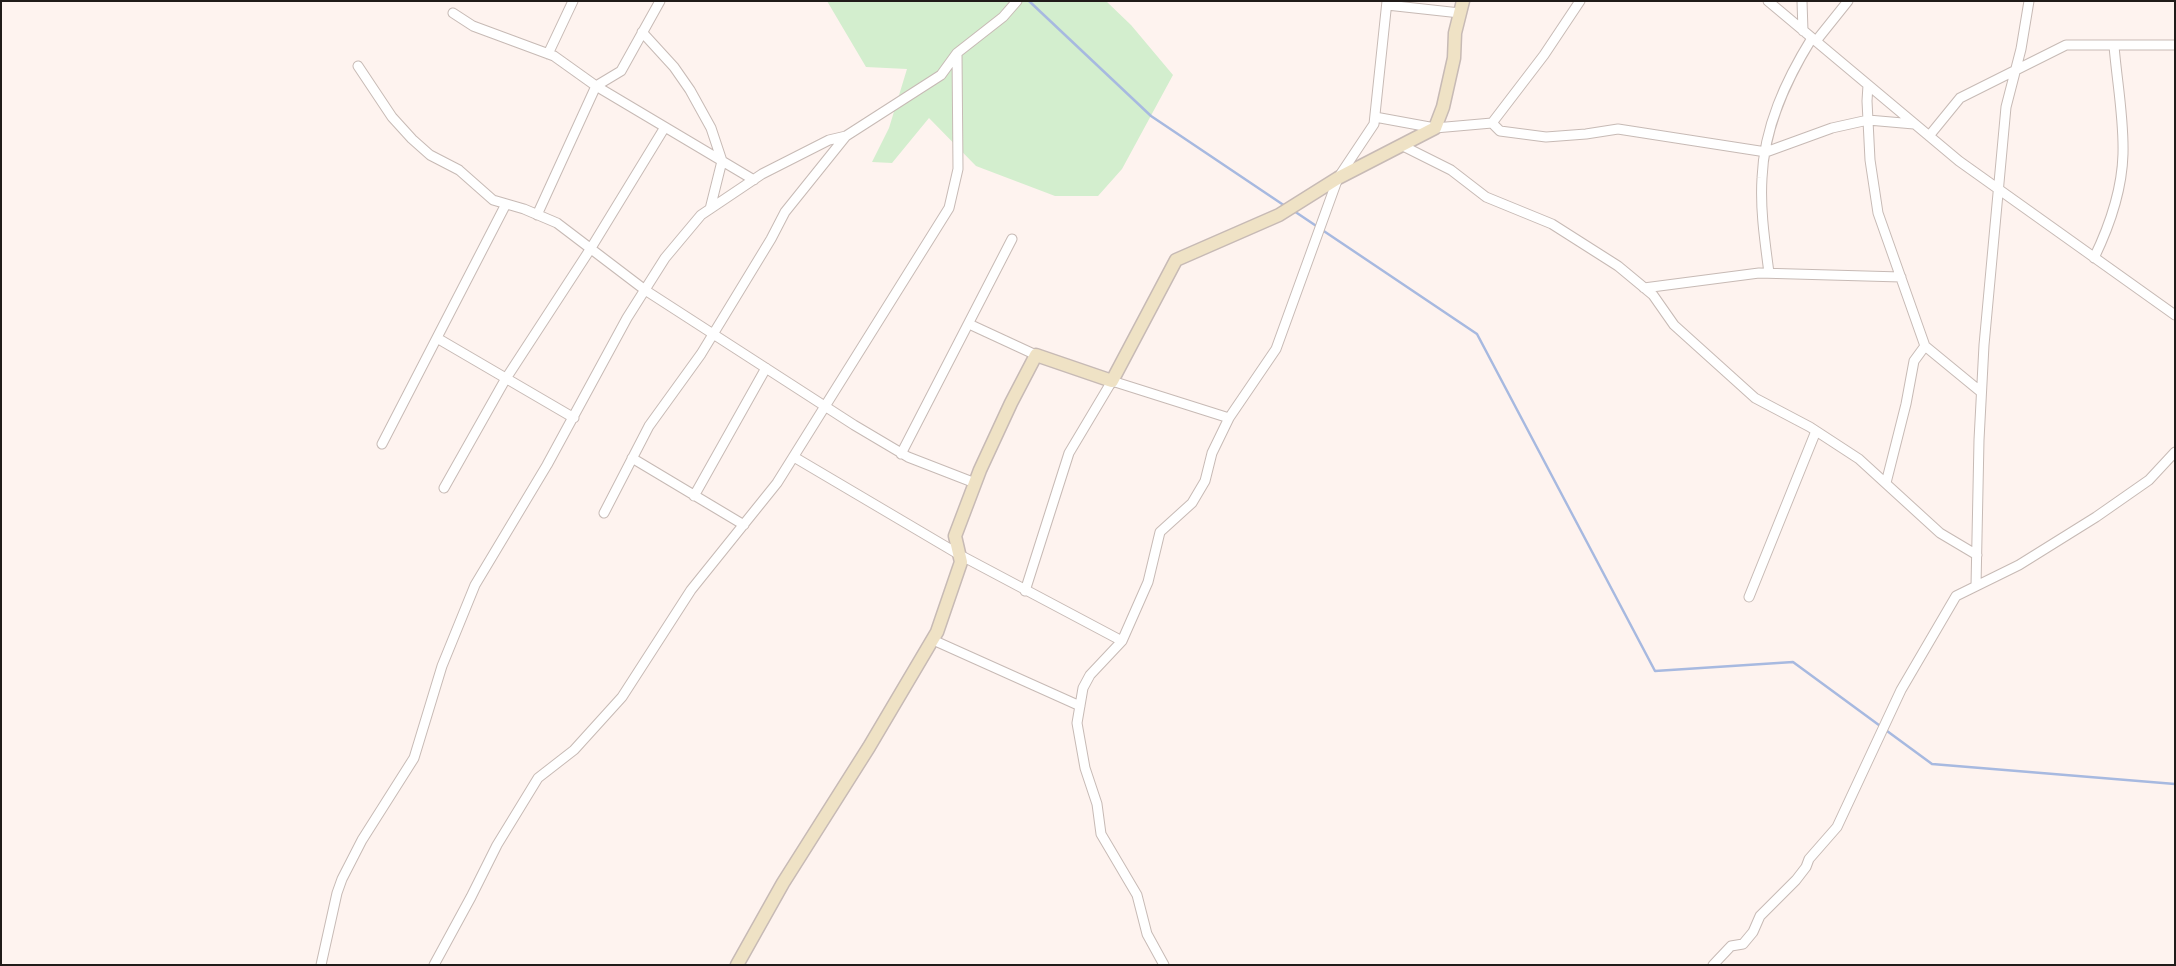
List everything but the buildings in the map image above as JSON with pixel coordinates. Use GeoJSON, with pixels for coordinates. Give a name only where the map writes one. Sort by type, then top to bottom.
{"type":"FeatureCollection","features":[{"type":"Feature","properties":{"kind":"street"},"geometry":{"type":"LineString","coordinates":[[548,54],[573,1]]}},
{"type":"Feature","properties":{"kind":"street"},"geometry":{"type":"LineString","coordinates":[[537,214],[596,86],[621,71],[660,1]]}},
{"type":"Feature","properties":{"kind":"street"},"geometry":{"type":"LineString","coordinates":[[604,513],[649,426],[701,354],[786,212],[846,136],[940,75],[957,53],[1003,17],[1016,1]]}},
{"type":"Feature","properties":{"kind":"street"},"geometry":{"type":"LineString","coordinates":[[1375,117],[1435,128],[1492,123],[1544,56],[1580,1]]}},
{"type":"Feature","properties":{"kind":"street"},"geometry":{"type":"LineString","coordinates":[[1768,1],[1928,136],[1999,190],[2175,314]]}},
{"type":"Feature","properties":{"kind":"street"},"geometry":{"type":"LineString","coordinates":[[1802,1],[1803,31]]}},
{"type":"Feature","properties":{"kind":"street"},"geometry":{"type":"LineString","coordinates":[[1769,273],[1763,222],[1762,176],[1777,103],[1792,70],[1814,40],[1848,1]]}},
{"type":"Feature","properties":{"kind":"street"},"geometry":{"type":"LineString","coordinates":[[1976,586],[1984,336],[2006,107],[2021,49],[2029,1]]}},
{"type":"Feature","properties":{"kind":"street"},"geometry":{"type":"LineString","coordinates":[[1025,591],[1070,453],[1112,380],[1176,260],[1280,215],[1338,178],[1435,128],[1445,98],[1454,58],[1455,33],[1461,7],[1387,3],[1374,124],[1338,178],[1276,349],[1229,418],[1212,454],[1205,481],[1192,503],[1160,532],[1148,582],[1122,641],[1090,675],[1083,688],[1077,722],[1085,768],[1097,804],[1102,834],[1137,895],[1147,934],[1164,965]]}},
{"type":"Feature","properties":{"kind":"street"},"geometry":{"type":"LineString","coordinates":[[453,13],[473,26],[548,54],[596,86],[754,180]]}},
{"type":"Feature","properties":{"kind":"street"},"geometry":{"type":"LineString","coordinates":[[642,32],[674,67],[690,90],[711,128],[722,161],[710,209]]}},
{"type":"Feature","properties":{"kind":"street"},"geometry":{"type":"LineString","coordinates":[[1928,136],[1960,98],[2066,45],[2175,45]]}},
{"type":"Feature","properties":{"kind":"street"},"geometry":{"type":"LineString","coordinates":[[2094,258],[2106,232],[2119,192],[2123,154],[2121,110],[2114,46]]}},
{"type":"Feature","properties":{"kind":"street"},"geometry":{"type":"LineString","coordinates":[[434,965],[497,845],[538,778],[574,750],[622,697],[691,590],[777,483],[949,208],[958,169],[957,53]]}},
{"type":"Feature","properties":{"kind":"street"},"geometry":{"type":"LineString","coordinates":[[358,66],[392,117],[412,139],[430,154],[459,170],[493,200],[557,222],[645,290],[902,454],[975,483]]}},
{"type":"Feature","properties":{"kind":"street"},"geometry":{"type":"LineString","coordinates":[[1868,86],[1870,160],[1878,213],[1924,346],[1981,392]]}},
{"type":"Feature","properties":{"kind":"street"},"geometry":{"type":"LineString","coordinates":[[1492,123],[1500,131],[1546,137],[1618,129],[1766,152],[1832,128],[1868,120],[1914,124]]}},
{"type":"Feature","properties":{"kind":"street"},"geometry":{"type":"LineString","coordinates":[[444,488],[506,378],[591,248],[664,126]]}},
{"type":"Feature","properties":{"kind":"street"},"geometry":{"type":"LineString","coordinates":[[321,965],[337,892],[342,879],[366,833],[414,758],[442,666],[475,586],[574,418],[626,318],[665,258],[700,215],[754,180],[829,140],[846,136]]}},
{"type":"Feature","properties":{"kind":"street"},"geometry":{"type":"LineString","coordinates":[[1402,145],[1451,170],[1486,197],[1552,224],[1618,266],[1653,296],[1674,325],[1755,398],[1816,431],[1859,458],[1940,533],[1977,555]]}},
{"type":"Feature","properties":{"kind":"street"},"geometry":{"type":"LineString","coordinates":[[382,444],[506,204]]}},
{"type":"Feature","properties":{"kind":"street"},"geometry":{"type":"LineString","coordinates":[[902,454],[1012,239]]}},
{"type":"Feature","properties":{"kind":"street"},"geometry":{"type":"LineString","coordinates":[[1644,288],[1769,273],[1901,277]]}},
{"type":"Feature","properties":{"kind":"street"},"geometry":{"type":"LineString","coordinates":[[968,324],[1036,355],[1229,418]]}},
{"type":"Feature","properties":{"kind":"street"},"geometry":{"type":"LineString","coordinates":[[437,338],[574,418]]}},
{"type":"Feature","properties":{"kind":"street"},"geometry":{"type":"LineString","coordinates":[[1886,484],[1906,404],[1914,361],[1924,346]]}},
{"type":"Feature","properties":{"kind":"street"},"geometry":{"type":"LineString","coordinates":[[736,965],[783,883],[869,747],[932,640],[961,562],[955,536],[975,483],[1011,402],[1036,355]]}},
{"type":"Feature","properties":{"kind":"street"},"geometry":{"type":"LineString","coordinates":[[694,496],[766,368]]}},
{"type":"Feature","properties":{"kind":"street"},"geometry":{"type":"LineString","coordinates":[[1749,597],[1816,431]]}},
{"type":"Feature","properties":{"kind":"street"},"geometry":{"type":"LineString","coordinates":[[1713,965],[1731,946],[1743,944],[1753,932],[1760,916],[1796,880],[1806,868],[1809,859],[1837,826],[1901,690],[1956,596],[2018,565],[2126,496],[2149,480],[2175,452]]}},
{"type":"Feature","properties":{"kind":"street"},"geometry":{"type":"LineString","coordinates":[[794,456],[960,555],[1122,641]]}},
{"type":"Feature","properties":{"kind":"street"},"geometry":{"type":"LineString","coordinates":[[632,458],[744,525]]}},
{"type":"Feature","properties":{"kind":"street"},"geometry":{"type":"LineString","coordinates":[[932,640],[1080,706]]}},
{"type":"Feature","properties":{"kind":"green space"},"geometry":{"type":"Polygon","coordinates":[[[827,1],[1106,1],[1131,25],[1173,75],[1122,169],[1098,196],[1055,196],[976,166],[929,118],[892,163],[872,162],[889,128],[907,69],[866,67],[827,1]]]}},
{"type":"Feature","properties":{"kind":"waterway"},"geometry":{"type":"LineString","coordinates":[[1029,1],[1151,116],[1285,206]]}},
{"type":"Feature","properties":{"kind":"waterway"},"geometry":{"type":"LineString","coordinates":[[1294,211],[1477,334],[1655,671],[1793,662],[1932,764],[2175,784]]}}]}
